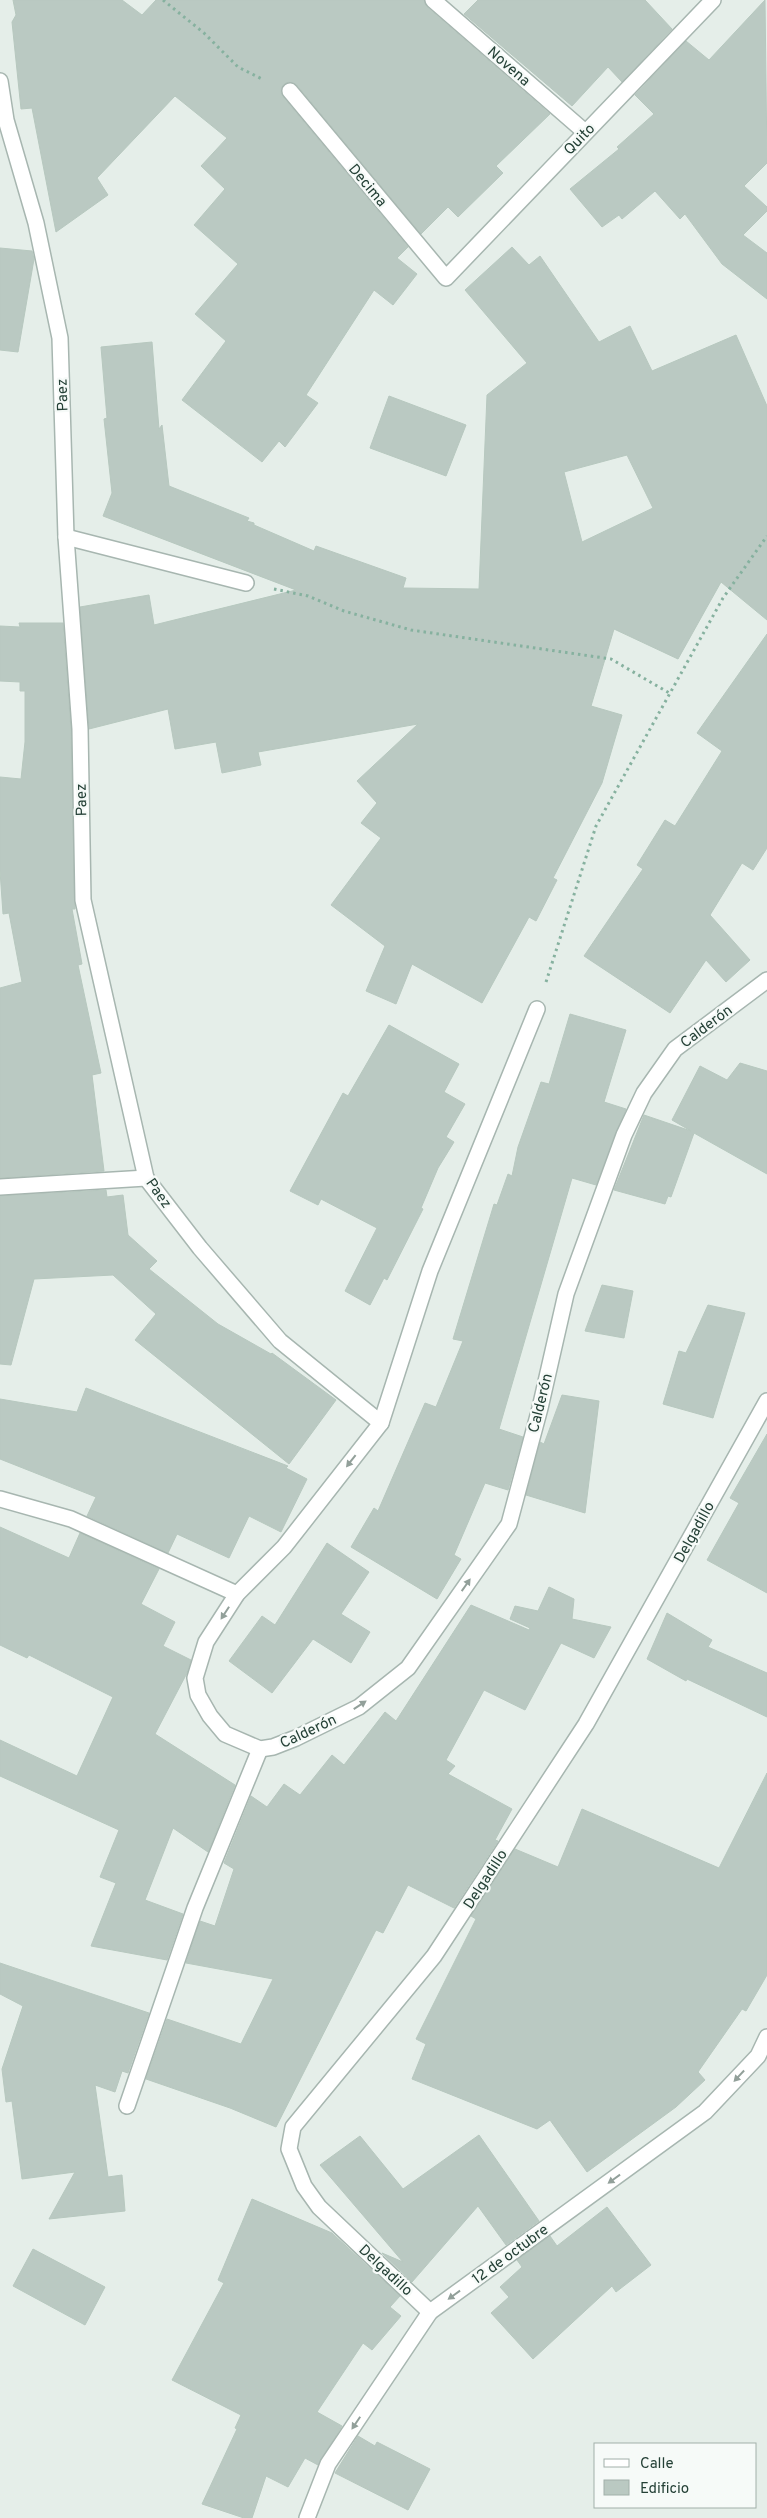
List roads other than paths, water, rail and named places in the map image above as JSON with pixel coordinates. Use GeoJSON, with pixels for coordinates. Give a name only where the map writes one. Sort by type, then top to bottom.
{"type":"FeatureCollection","features":[{"type":"Feature","properties":{"kind":"street","name":"Novena"},"geometry":{"type":"LineString","coordinates":[[433,0],[585,132]]}},
{"type":"Feature","properties":{"kind":"street","name":"Quito"},"geometry":{"type":"LineString","coordinates":[[446,278],[713,0]]}},
{"type":"Feature","properties":{"kind":"street","name":"Paez"},"geometry":{"type":"LineString","coordinates":[[0,81],[6,120],[36,224],[60,338],[66,537],[80,729],[82,900],[146,1178],[200,1248],[280,1341],[381,1423]]}},
{"type":"Feature","properties":{"kind":"street","name":"Decima"},"geometry":{"type":"LineString","coordinates":[[290,91],[446,278]]}},
{"type":"Feature","properties":{"kind":"street"},"geometry":{"type":"LineString","coordinates":[[66,537],[246,583]]}},
{"type":"Feature","properties":{"kind":"street","name":"Calderón"},"geometry":{"type":"LineString","coordinates":[[537,1009],[430,1271],[381,1423],[284,1547],[237,1594],[206,1642],[195,1678],[198,1695],[210,1716],[225,1734],[260,1749],[274,1747],[296,1738],[359,1707],[408,1668],[509,1524],[540,1408],[566,1294],[628,1126],[644,1093],[675,1049],[767,980]]}},
{"type":"Feature","properties":{"kind":"street"},"geometry":{"type":"LineString","coordinates":[[0,1187],[146,1178]]}},
{"type":"Feature","properties":{"kind":"street","name":"Delgadillo"},"geometry":{"type":"LineString","coordinates":[[430,2312],[319,2207],[304,2186],[289,2149],[292,2126],[434,1956],[559,1766],[586,1724],[767,1401]]}},
{"type":"Feature","properties":{"kind":"street"},"geometry":{"type":"LineString","coordinates":[[0,1499],[71,1519],[237,1594]]}},
{"type":"Feature","properties":{"kind":"street"},"geometry":{"type":"LineString","coordinates":[[127,2106],[194,1908],[260,1749]]}},
{"type":"Feature","properties":{"kind":"street","name":"12 de octubre"},"geometry":{"type":"LineString","coordinates":[[306,2518],[328,2464],[430,2312],[705,2112],[758,2056],[767,2037]]}}]}
